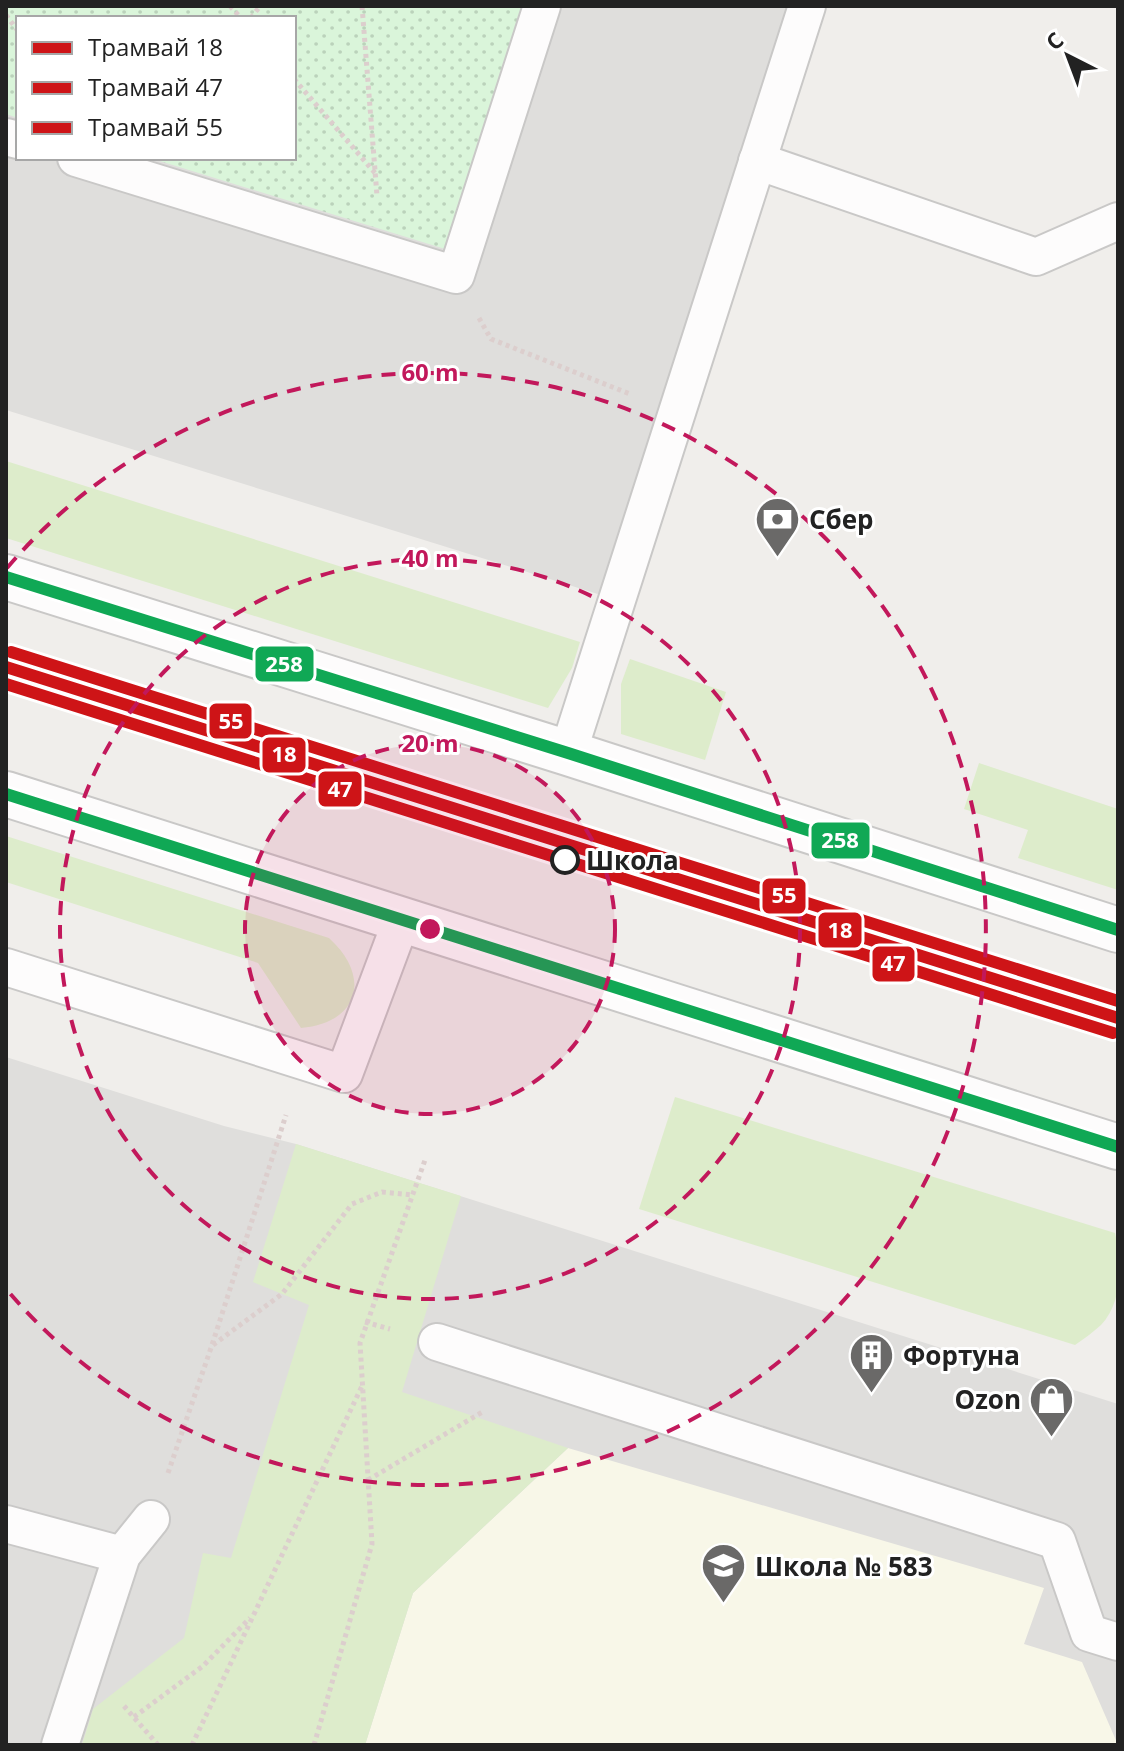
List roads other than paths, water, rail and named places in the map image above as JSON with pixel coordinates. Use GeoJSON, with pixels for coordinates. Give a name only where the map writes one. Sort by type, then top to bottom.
{"type":"FeatureCollection","features":[{"type":"Feature","properties":{"kind":"street"},"geometry":{"type":"LineString","coordinates":[[6,577],[1118,930]]}},
{"type":"Feature","properties":{"kind":"street"},"geometry":{"type":"LineString","coordinates":[[6,794],[1118,1147]]}},
{"type":"Feature","properties":{"kind":"lane"},"geometry":{"type":"LineString","coordinates":[[83,160],[456,275],[542,6]]}},
{"type":"Feature","properties":{"kind":"lane"},"geometry":{"type":"LineString","coordinates":[[568,753],[807,6]]}},
{"type":"Feature","properties":{"kind":"lane"},"geometry":{"type":"LineString","coordinates":[[757,161],[1036,257],[1118,221]]}},
{"type":"Feature","properties":{"kind":"lane"},"geometry":{"type":"LineString","coordinates":[[6,967],[344,1074],[402,919]]}},
{"type":"Feature","properties":{"kind":"lane"},"geometry":{"type":"LineString","coordinates":[[437,1342],[1057,1541],[1089,1633],[1118,1642]]}},
{"type":"Feature","properties":{"kind":"lane"},"geometry":{"type":"LineString","coordinates":[[60,1745],[122,1555],[151,1519]]}},
{"type":"Feature","properties":{"kind":"lane"},"geometry":{"type":"LineString","coordinates":[[6,1524],[122,1555]]}},
{"type":"Feature","properties":{"kind":"tram line","name":"55"},"geometry":{"type":"LineString","coordinates":[[11,652],[1118,1001]]}},
{"type":"Feature","properties":{"kind":"tram line","name":"18"},"geometry":{"type":"LineString","coordinates":[[6,667],[1118,1018]]}},
{"type":"Feature","properties":{"kind":"tram line","name":"47"},"geometry":{"type":"LineString","coordinates":[[6,684],[1113,1033]]}},
{"type":"Feature","properties":{"kind":"place","name":"Сбер"},"geometry":{"type":"Point","coordinates":[778,558]}},
{"type":"Feature","properties":{"kind":"place","name":"Школа"},"geometry":{"type":"Point","coordinates":[565,860]}},
{"type":"Feature","properties":{"kind":"place","name":"Фортуна"},"geometry":{"type":"Point","coordinates":[872,1394]}},
{"type":"Feature","properties":{"kind":"place","name":"Ozon"},"geometry":{"type":"Point","coordinates":[1052,1438]}},
{"type":"Feature","properties":{"kind":"place","name":"Школа № 583"},"geometry":{"type":"Point","coordinates":[724,1605]}}]}
